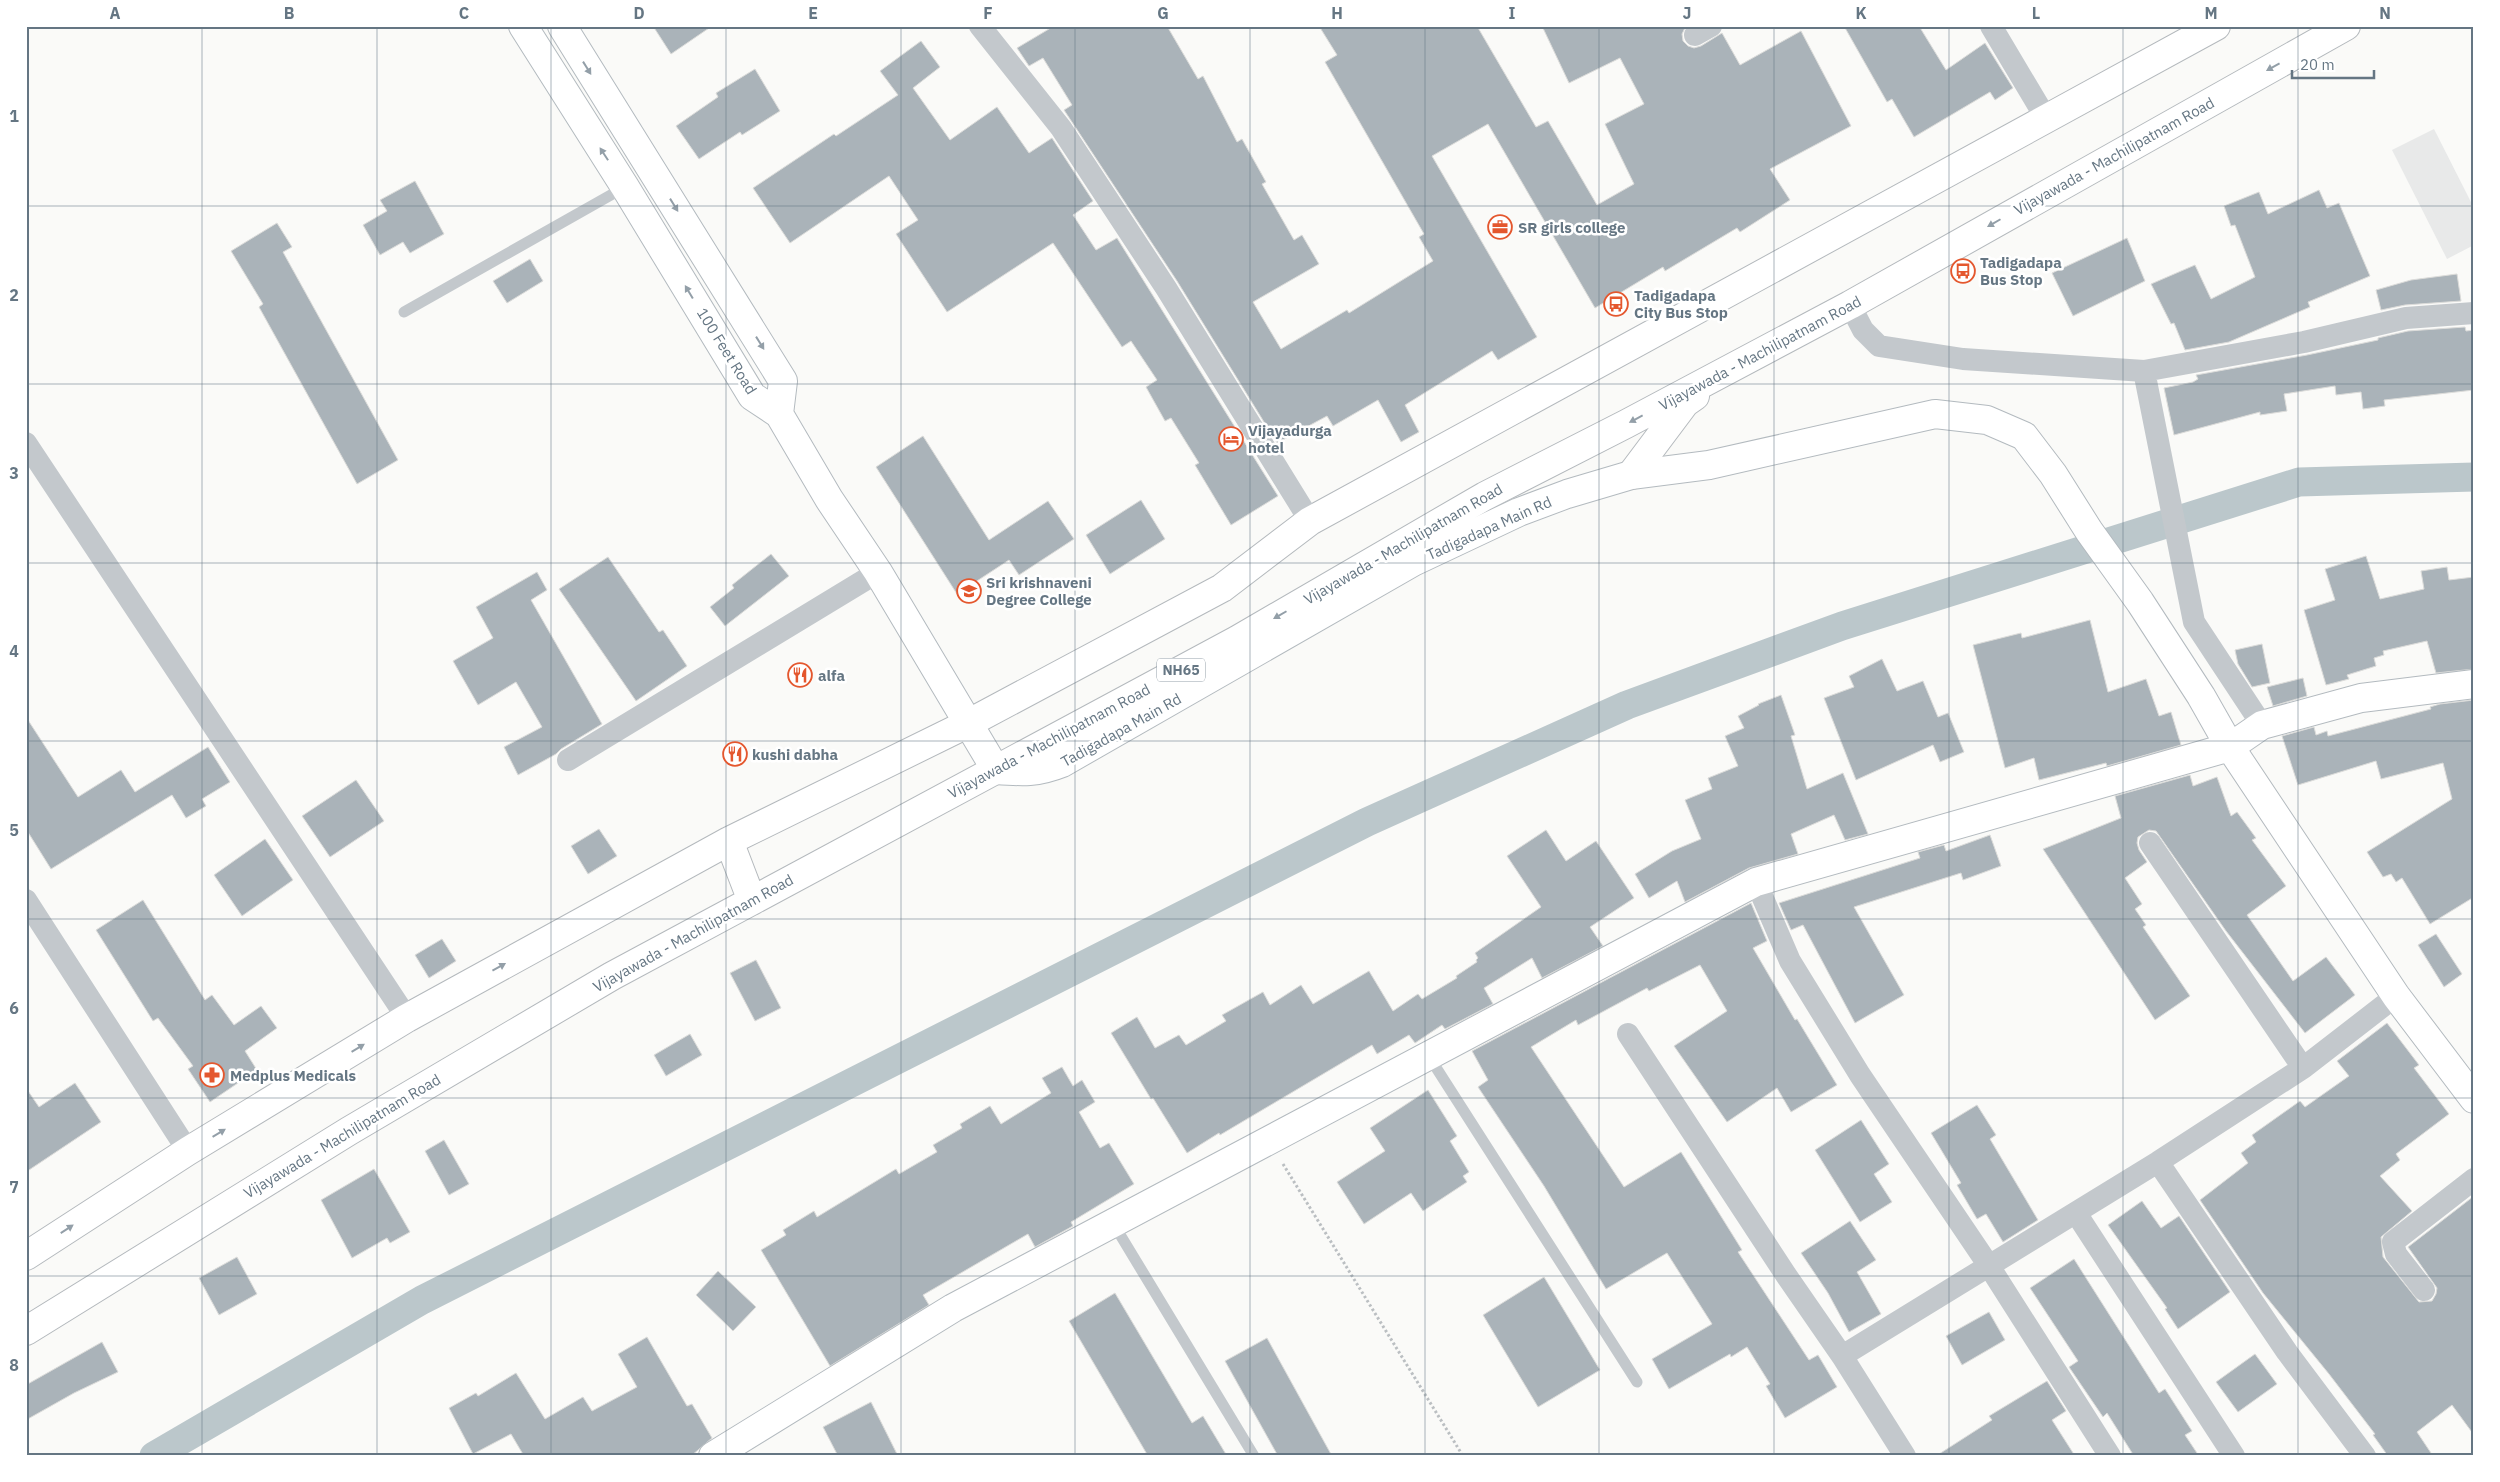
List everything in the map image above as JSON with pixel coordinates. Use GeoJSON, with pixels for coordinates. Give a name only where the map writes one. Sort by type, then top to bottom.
{"type":"FeatureCollection","features":[{"type":"Feature","properties":{"kind":"main road","name":"100 Feet Road"},"geometry":{"type":"LineString","coordinates":[[522,26],[625,186],[752,396],[779,414],[782,381],[562,26]]}},
{"type":"Feature","properties":{"kind":"main road"},"geometry":{"type":"LineString","coordinates":[[26,1256],[188,1151],[407,1018],[729,841],[969,724],[1222,588],[1310,521],[2216,26]]}},
{"type":"Feature","properties":{"kind":"main road","name":"Vijayawada - Machilipatnam Road"},"geometry":{"type":"LineString","coordinates":[[26,1331],[349,1131],[612,976],[1238,640],[1485,496],[1733,368],[1850,305],[2346,26]]}},
{"type":"Feature","properties":{"kind":"main road"},"geometry":{"type":"LineString","coordinates":[[1631,475],[1685,403],[1733,368]]}},
{"type":"Feature","properties":{"kind":"main road"},"geometry":{"type":"LineString","coordinates":[[779,414],[829,499],[878,572],[996,770]]}},
{"type":"Feature","properties":{"kind":"main road","name":"Tadigadapa Main Rd"},"geometry":{"type":"LineString","coordinates":[[996,770],[1028,773],[1042,771],[1062,763],[1179,698],[1413,562],[1519,512],[1567,494],[1631,475],[1709,466],[1936,414],[1987,420],[2024,436],[2053,474],[2140,602],[2201,696],[2230,747]]}},
{"type":"Feature","properties":{"kind":"main road"},"geometry":{"type":"LineString","coordinates":[[713,1456],[952,1308],[1756,882],[2230,747],[2262,725],[2361,698],[2474,684]]}},
{"type":"Feature","properties":{"kind":"main road"},"geometry":{"type":"LineString","coordinates":[[2230,747],[2396,996],[2474,1099]]}},
{"type":"Feature","properties":{"kind":"main road"},"geometry":{"type":"LineString","coordinates":[[729,841],[752,901]]}},
{"type":"Feature","properties":{"kind":"street"},"geometry":{"type":"LineString","coordinates":[[980,26],[1061,128],[1166,288],[1310,521]]}},
{"type":"Feature","properties":{"kind":"street"},"geometry":{"type":"LineString","coordinates":[[1991,26],[2047,120]]}},
{"type":"Feature","properties":{"kind":"street"},"geometry":{"type":"LineString","coordinates":[[1850,305],[1863,330],[1880,346],[1963,359],[2144,371],[2304,342],[2406,318],[2474,313]]}},
{"type":"Feature","properties":{"kind":"street"},"geometry":{"type":"LineString","coordinates":[[2144,371],[2194,622],[2262,725]]}},
{"type":"Feature","properties":{"kind":"street"},"geometry":{"type":"LineString","coordinates":[[26,443],[407,1018]]}},
{"type":"Feature","properties":{"kind":"street"},"geometry":{"type":"LineString","coordinates":[[568,760],[878,572]]}},
{"type":"Feature","properties":{"kind":"street"},"geometry":{"type":"LineString","coordinates":[[2150,843],[2303,1068]]}},
{"type":"Feature","properties":{"kind":"street"},"geometry":{"type":"LineString","coordinates":[[1756,882],[1795,969],[1860,1075],[1989,1266],[2110,1456]]}},
{"type":"Feature","properties":{"kind":"street"},"geometry":{"type":"LineString","coordinates":[[26,900],[188,1151]]}},
{"type":"Feature","properties":{"kind":"street"},"geometry":{"type":"LineString","coordinates":[[1842,1356],[2158,1162],[2303,1068],[2396,996]]}},
{"type":"Feature","properties":{"kind":"street"},"geometry":{"type":"LineString","coordinates":[[1628,1034],[1786,1275],[1842,1356],[1905,1456]]}},
{"type":"Feature","properties":{"kind":"street"},"geometry":{"type":"LineString","coordinates":[[2158,1162],[2287,1352],[2366,1456]]}},
{"type":"Feature","properties":{"kind":"street"},"geometry":{"type":"LineString","coordinates":[[2424,1290],[2396,1254],[2393,1242],[2474,1179]]}},
{"type":"Feature","properties":{"kind":"street"},"geometry":{"type":"LineString","coordinates":[[2076,1213],[2234,1456]]}},
{"type":"Feature","properties":{"kind":"lane"},"geometry":{"type":"LineString","coordinates":[[404,312],[625,186]]}},
{"type":"Feature","properties":{"kind":"lane"},"geometry":{"type":"LineString","coordinates":[[1428,1055],[1637,1382]]}},
{"type":"Feature","properties":{"kind":"lane"},"geometry":{"type":"LineString","coordinates":[[1113,1223],[1254,1456]]}},
{"type":"Feature","properties":{"kind":"path"},"geometry":{"type":"LineString","coordinates":[[1269,1140],[1463,1456]]}},
{"type":"Feature","properties":{"kind":"shaded area"},"geometry":{"type":"Polygon","coordinates":[[[2434,129],[2474,208],[2474,245],[2447,259],[2392,150],[2434,129]]]}},
{"type":"Feature","properties":{"kind":"building"},"geometry":{"type":"Polygon","coordinates":[[[653,26],[712,26],[671,54],[653,26]]]}},
{"type":"Feature","properties":{"kind":"building"},"geometry":{"type":"Polygon","coordinates":[[[1054,26],[1167,26],[1198,79],[1203,76],[1237,142],[1242,139],[1266,182],[1262,184],[1294,240],[1302,235],[1319,264],[1253,302],[1281,349],[1347,310],[1349,313],[1433,261],[1419,237],[1424,234],[1325,62],[1337,55],[1319,26],[1477,26],[1536,127],[1548,121],[1597,205],[1634,184],[1605,124],[1644,104],[1620,58],[1569,83],[1542,26],[1686,26],[1682,34],[1683,41],[1688,46],[1694,48],[1701,46],[1722,33],[1740,65],[1801,31],[1851,126],[1770,169],[1790,200],[1740,232],[1737,228],[1665,271],[1663,267],[1595,308],[1488,124],[1432,156],[1537,337],[1498,360],[1492,351],[1405,405],[1419,432],[1401,442],[1378,400],[1333,426],[1327,416],[1277,443],[1177,281],[1064,110],[1072,105],[1043,58],[1029,66],[1017,48],[1054,26]]]}},
{"type":"Feature","properties":{"kind":"building"},"geometry":{"type":"Polygon","coordinates":[[[1844,26],[1919,26],[1946,70],[1985,43],[2013,88],[1995,100],[1990,92],[1914,137],[1892,99],[1887,102],[1844,26]]]}},
{"type":"Feature","properties":{"kind":"building"},"geometry":{"type":"Polygon","coordinates":[[[921,41],[940,67],[913,88],[950,140],[997,107],[1029,153],[1052,138],[1093,201],[1073,215],[1096,250],[1117,238],[1278,496],[1231,525],[1195,465],[1199,463],[1171,418],[1165,421],[1146,387],[1157,380],[1131,341],[1122,347],[1053,243],[947,312],[896,234],[918,220],[889,176],[790,243],[753,188],[834,134],[836,136],[898,95],[880,71],[921,41]]]}},
{"type":"Feature","properties":{"kind":"building"},"geometry":{"type":"Polygon","coordinates":[[[755,69],[780,111],[742,135],[740,132],[699,159],[676,126],[718,97],[716,93],[755,69]]]}},
{"type":"Feature","properties":{"kind":"building"},"geometry":{"type":"Polygon","coordinates":[[[415,181],[444,234],[410,253],[403,242],[380,255],[363,225],[387,211],[380,200],[415,181]]]}},
{"type":"Feature","properties":{"kind":"building"},"geometry":{"type":"Polygon","coordinates":[[[2319,190],[2327,208],[2339,203],[2370,276],[2308,302],[2310,307],[2229,342],[2185,350],[2174,323],[2171,324],[2151,284],[2195,265],[2211,299],[2255,277],[2235,225],[2231,226],[2224,206],[2259,192],[2268,214],[2319,190]]]}},
{"type":"Feature","properties":{"kind":"building"},"geometry":{"type":"Polygon","coordinates":[[[277,223],[292,247],[283,252],[398,460],[357,484],[259,307],[263,304],[231,251],[277,223]]]}},
{"type":"Feature","properties":{"kind":"building"},"geometry":{"type":"Polygon","coordinates":[[[2127,238],[2145,281],[2073,316],[2052,273],[2127,238]]]}},
{"type":"Feature","properties":{"kind":"building"},"geometry":{"type":"Polygon","coordinates":[[[530,259],[543,281],[507,303],[493,281],[530,259]]]}},
{"type":"Feature","properties":{"kind":"building"},"geometry":{"type":"Polygon","coordinates":[[[2457,274],[2461,301],[2405,305],[2381,310],[2376,290],[2411,280],[2457,274]]]}},
{"type":"Feature","properties":{"kind":"building"},"geometry":{"type":"Polygon","coordinates":[[[2465,327],[2466,331],[2474,330],[2474,390],[2384,400],[2385,406],[2363,409],[2361,392],[2336,395],[2335,386],[2284,394],[2287,411],[2260,415],[2260,412],[2174,435],[2164,388],[2193,382],[2198,379],[2196,375],[2307,355],[2378,340],[2378,338],[2408,331],[2465,327]]]}},
{"type":"Feature","properties":{"kind":"building"},"geometry":{"type":"Polygon","coordinates":[[[923,436],[989,540],[1048,501],[1074,539],[1019,575],[1009,560],[957,594],[876,467],[923,436]]]}},
{"type":"Feature","properties":{"kind":"building"},"geometry":{"type":"Polygon","coordinates":[[[1141,500],[1165,539],[1110,574],[1086,535],[1141,500]]]}},
{"type":"Feature","properties":{"kind":"building"},"geometry":{"type":"Polygon","coordinates":[[[771,554],[789,576],[725,626],[710,607],[734,588],[732,585],[771,554]]]}},
{"type":"Feature","properties":{"kind":"building"},"geometry":{"type":"Polygon","coordinates":[[[2366,556],[2380,599],[2424,589],[2421,571],[2447,567],[2449,580],[2474,577],[2474,669],[2436,673],[2427,641],[2383,651],[2384,655],[2374,658],[2376,666],[2347,675],[2349,679],[2326,685],[2304,610],[2335,600],[2325,569],[2366,556]]]}},
{"type":"Feature","properties":{"kind":"building"},"geometry":{"type":"Polygon","coordinates":[[[608,557],[659,632],[663,630],[687,666],[636,701],[559,589],[608,557]]]}},
{"type":"Feature","properties":{"kind":"building"},"geometry":{"type":"Polygon","coordinates":[[[537,572],[547,590],[531,600],[602,724],[556,754],[518,775],[504,747],[542,727],[516,682],[478,705],[453,661],[493,638],[476,607],[537,572]]]}},
{"type":"Feature","properties":{"kind":"building"},"geometry":{"type":"Polygon","coordinates":[[[2090,620],[2108,692],[2146,679],[2159,716],[2171,712],[2181,745],[2107,766],[2106,763],[2039,780],[2034,758],[2005,768],[1973,645],[2021,633],[2022,638],[2090,620]]]}},
{"type":"Feature","properties":{"kind":"building"},"geometry":{"type":"Polygon","coordinates":[[[2262,644],[2270,683],[2252,687],[2238,664],[2235,650],[2262,644]]]}},
{"type":"Feature","properties":{"kind":"building"},"geometry":{"type":"Polygon","coordinates":[[[1882,659],[1897,691],[1923,681],[1938,717],[1948,713],[1964,752],[1940,762],[1933,745],[1856,780],[1824,698],[1854,687],[1849,676],[1882,659]]]}},
{"type":"Feature","properties":{"kind":"building"},"geometry":{"type":"Polygon","coordinates":[[[2303,678],[2307,696],[2273,706],[2267,687],[2303,678]]]}},
{"type":"Feature","properties":{"kind":"building"},"geometry":{"type":"Polygon","coordinates":[[[1781,695],[1795,735],[1791,736],[1807,789],[1843,773],[1868,834],[1845,840],[1834,815],[1791,834],[1798,854],[1749,868],[1685,902],[1677,881],[1649,898],[1635,874],[1672,851],[1701,839],[1685,800],[1712,789],[1708,778],[1738,766],[1725,736],[1744,728],[1738,716],[1758,704],[1781,695]]]}},
{"type":"Feature","properties":{"kind":"building"},"geometry":{"type":"Polygon","coordinates":[[[2474,700],[2474,897],[2430,924],[2402,878],[2396,882],[2391,874],[2383,877],[2367,852],[2452,799],[2443,763],[2381,779],[2376,761],[2298,785],[2282,736],[2314,727],[2316,735],[2327,731],[2328,736],[2431,709],[2430,707],[2440,704],[2474,700]]]}},
{"type":"Feature","properties":{"kind":"building"},"geometry":{"type":"Polygon","coordinates":[[[26,717],[78,797],[121,770],[135,792],[208,747],[230,782],[202,799],[206,806],[186,818],[172,795],[51,869],[26,829],[26,717]]]}},
{"type":"Feature","properties":{"kind":"building"},"geometry":{"type":"Polygon","coordinates":[[[2190,775],[2193,786],[2217,777],[2231,816],[2237,812],[2256,838],[2252,840],[2286,886],[2247,915],[2293,981],[2326,957],[2355,995],[2305,1033],[2226,931],[2156,831],[2149,830],[2138,837],[2139,850],[2147,862],[2125,878],[2142,904],[2135,909],[2146,925],[2143,927],[2190,996],[2155,1020],[2043,849],[2121,818],[2115,796],[2190,775]]]}},
{"type":"Feature","properties":{"kind":"building"},"geometry":{"type":"Polygon","coordinates":[[[356,780],[384,821],[330,857],[302,816],[356,780]]]}},
{"type":"Feature","properties":{"kind":"building"},"geometry":{"type":"Polygon","coordinates":[[[599,829],[617,856],[588,874],[571,846],[599,829]]]}},
{"type":"Feature","properties":{"kind":"building"},"geometry":{"type":"Polygon","coordinates":[[[1546,830],[1566,861],[1596,841],[1634,898],[1590,927],[1603,946],[1542,978],[1532,958],[1484,988],[1493,1004],[1445,1029],[1442,1025],[1415,1043],[1409,1035],[1377,1054],[1372,1045],[1187,1153],[1153,1098],[1151,1099],[1111,1033],[1137,1017],[1155,1048],[1179,1035],[1186,1045],[1226,1021],[1222,1015],[1263,992],[1270,1005],[1301,985],[1313,1004],[1369,971],[1393,1011],[1418,994],[1422,999],[1457,978],[1456,976],[1477,962],[1478,958],[1475,953],[1541,907],[1507,856],[1546,830]]]}},
{"type":"Feature","properties":{"kind":"building"},"geometry":{"type":"Polygon","coordinates":[[[1990,835],[2001,866],[1963,880],[1961,873],[1854,907],[1904,995],[1855,1023],[1803,925],[1791,930],[1779,903],[1920,858],[1918,852],[1944,845],[1946,851],[1990,835]]]}},
{"type":"Feature","properties":{"kind":"building"},"geometry":{"type":"Polygon","coordinates":[[[265,839],[293,880],[242,916],[214,875],[265,839]]]}},
{"type":"Feature","properties":{"kind":"building"},"geometry":{"type":"Polygon","coordinates":[[[143,900],[205,1000],[212,995],[234,1025],[261,1006],[277,1028],[245,1051],[257,1070],[210,1102],[188,1069],[193,1066],[158,1018],[153,1021],[96,930],[143,900]]]}},
{"type":"Feature","properties":{"kind":"building"},"geometry":{"type":"Polygon","coordinates":[[[1751,903],[1767,941],[1753,948],[1795,1020],[1797,1019],[1837,1085],[1791,1112],[1777,1088],[1727,1122],[1674,1046],[1727,1011],[1700,965],[1649,991],[1647,988],[1578,1025],[1576,1020],[1531,1047],[1624,1187],[1681,1152],[1742,1250],[1738,1252],[1809,1360],[1818,1355],[1837,1387],[1785,1418],[1766,1386],[1770,1384],[1747,1347],[1731,1357],[1730,1354],[1669,1389],[1652,1359],[1712,1324],[1667,1253],[1606,1289],[1544,1186],[1478,1087],[1488,1080],[1472,1051],[1751,903]]]}},
{"type":"Feature","properties":{"kind":"building"},"geometry":{"type":"Polygon","coordinates":[[[2436,934],[2462,974],[2444,987],[2418,945],[2436,934]]]}},
{"type":"Feature","properties":{"kind":"building"},"geometry":{"type":"Polygon","coordinates":[[[442,939],[456,961],[429,978],[415,955],[442,939]]]}},
{"type":"Feature","properties":{"kind":"building"},"geometry":{"type":"Polygon","coordinates":[[[756,960],[781,1008],[755,1021],[730,973],[756,960]]]}},
{"type":"Feature","properties":{"kind":"building"},"geometry":{"type":"Polygon","coordinates":[[[2387,1023],[2419,1065],[2414,1068],[2449,1114],[2396,1154],[2400,1160],[2380,1176],[2412,1211],[2381,1237],[2383,1257],[2419,1302],[2432,1301],[2437,1288],[2408,1247],[2474,1196],[2474,1435],[2452,1405],[2417,1432],[2433,1456],[2388,1456],[2373,1435],[2375,1434],[2329,1374],[2263,1293],[2200,1200],[2248,1163],[2241,1153],[2256,1142],[2252,1135],[2300,1101],[2305,1107],[2349,1076],[2337,1061],[2387,1023]]]}},
{"type":"Feature","properties":{"kind":"building"},"geometry":{"type":"Polygon","coordinates":[[[690,1034],[702,1055],[666,1076],[654,1055],[690,1034]]]}},
{"type":"Feature","properties":{"kind":"building"},"geometry":{"type":"Polygon","coordinates":[[[1062,1067],[1073,1086],[1082,1080],[1095,1102],[1079,1112],[1100,1148],[1109,1143],[1134,1184],[1071,1222],[1073,1226],[1035,1247],[1028,1234],[923,1295],[929,1305],[830,1366],[761,1250],[786,1235],[783,1230],[814,1211],[817,1217],[896,1169],[899,1174],[937,1152],[933,1145],[962,1128],[960,1124],[990,1106],[1001,1124],[1051,1093],[1042,1078],[1062,1067]]]}},
{"type":"Feature","properties":{"kind":"building"},"geometry":{"type":"Polygon","coordinates":[[[75,1083],[101,1122],[26,1172],[26,1088],[39,1107],[75,1083]]]}},
{"type":"Feature","properties":{"kind":"building"},"geometry":{"type":"Polygon","coordinates":[[[1428,1090],[1457,1136],[1450,1141],[1469,1172],[1463,1176],[1467,1182],[1423,1211],[1411,1193],[1364,1224],[1337,1182],[1385,1151],[1370,1128],[1428,1090]]]}},
{"type":"Feature","properties":{"kind":"building"},"geometry":{"type":"Polygon","coordinates":[[[1977,1105],[1996,1135],[1990,1139],[2038,1220],[2003,1242],[1986,1214],[1977,1219],[1957,1185],[1961,1183],[1931,1133],[1977,1105]]]}},
{"type":"Feature","properties":{"kind":"building"},"geometry":{"type":"Polygon","coordinates":[[[1861,1120],[1889,1164],[1874,1174],[1892,1202],[1860,1222],[1815,1150],[1861,1120]]]}},
{"type":"Feature","properties":{"kind":"building"},"geometry":{"type":"Polygon","coordinates":[[[444,1140],[469,1184],[449,1195],[425,1151],[444,1140]]]}},
{"type":"Feature","properties":{"kind":"building"},"geometry":{"type":"Polygon","coordinates":[[[374,1169],[410,1232],[390,1243],[387,1238],[352,1258],[321,1200],[374,1169]]]}},
{"type":"Feature","properties":{"kind":"building"},"geometry":{"type":"Polygon","coordinates":[[[2142,1201],[2161,1228],[2179,1216],[2230,1292],[2178,1329],[2165,1309],[2167,1308],[2108,1225],[2142,1201]]]}},
{"type":"Feature","properties":{"kind":"building"},"geometry":{"type":"Polygon","coordinates":[[[1850,1221],[1876,1260],[1857,1272],[1881,1314],[1849,1332],[1828,1293],[1801,1253],[1850,1221]]]}},
{"type":"Feature","properties":{"kind":"building"},"geometry":{"type":"Polygon","coordinates":[[[237,1257],[257,1294],[219,1315],[199,1278],[237,1257]]]}},
{"type":"Feature","properties":{"kind":"building"},"geometry":{"type":"Polygon","coordinates":[[[2074,1259],[2159,1393],[2165,1389],[2192,1431],[2185,1435],[2199,1456],[2134,1456],[2107,1413],[2103,1417],[2069,1367],[2078,1361],[2030,1288],[2074,1259]]]}},
{"type":"Feature","properties":{"kind":"building"},"geometry":{"type":"Polygon","coordinates":[[[718,1271],[756,1307],[733,1331],[696,1295],[718,1271]]]}},
{"type":"Feature","properties":{"kind":"building"},"geometry":{"type":"Polygon","coordinates":[[[1544,1277],[1600,1370],[1538,1407],[1483,1315],[1544,1277]]]}},
{"type":"Feature","properties":{"kind":"building"},"geometry":{"type":"Polygon","coordinates":[[[1115,1293],[1192,1423],[1203,1416],[1227,1456],[1148,1456],[1069,1321],[1115,1293]]]}},
{"type":"Feature","properties":{"kind":"building"},"geometry":{"type":"Polygon","coordinates":[[[1989,1312],[2005,1340],[1962,1365],[1946,1336],[1989,1312]]]}},
{"type":"Feature","properties":{"kind":"building"},"geometry":{"type":"Polygon","coordinates":[[[647,1337],[687,1406],[692,1404],[712,1438],[691,1456],[524,1456],[511,1434],[473,1454],[449,1408],[476,1393],[478,1396],[516,1373],[545,1419],[583,1397],[592,1411],[637,1387],[618,1354],[647,1337]]]}},
{"type":"Feature","properties":{"kind":"building"},"geometry":{"type":"Polygon","coordinates":[[[1267,1338],[1332,1456],[1278,1456],[1225,1361],[1267,1338]]]}},
{"type":"Feature","properties":{"kind":"building"},"geometry":{"type":"Polygon","coordinates":[[[102,1342],[118,1372],[74,1393],[26,1420],[26,1385],[102,1342]]]}},
{"type":"Feature","properties":{"kind":"building"},"geometry":{"type":"Polygon","coordinates":[[[2255,1354],[2277,1384],[2238,1412],[2216,1382],[2255,1354]]]}},
{"type":"Feature","properties":{"kind":"building"},"geometry":{"type":"Polygon","coordinates":[[[2047,1381],[2066,1411],[2052,1420],[2075,1456],[1936,1456],[1992,1420],[1989,1416],[2047,1381]]]}},
{"type":"Feature","properties":{"kind":"building"},"geometry":{"type":"Polygon","coordinates":[[[871,1402],[898,1456],[838,1456],[823,1427],[871,1402]]]}},
{"type":"Feature","properties":{"kind":"waterway"},"geometry":{"type":"LineString","coordinates":[[154,1456],[422,1300],[1367,822],[1627,705],[1842,626],[2299,482],[2474,477]]}},
{"type":"Feature","properties":{"kind":"place","name":"SR girls college"},"geometry":{"type":"Point","coordinates":[1500,227]}},
{"type":"Feature","properties":{"kind":"place","name":"Tadigadapa Bus Stop"},"geometry":{"type":"Point","coordinates":[1963,271]}},
{"type":"Feature","properties":{"kind":"place","name":"Tadigadapa City Bus Stop"},"geometry":{"type":"Point","coordinates":[1616,304]}},
{"type":"Feature","properties":{"kind":"place","name":"Vijayadurga hotel"},"geometry":{"type":"Point","coordinates":[1231,439]}},
{"type":"Feature","properties":{"kind":"place","name":"Sri krishnaveni Degree College"},"geometry":{"type":"Point","coordinates":[969,591]}},
{"type":"Feature","properties":{"kind":"place","name":"alfa"},"geometry":{"type":"Point","coordinates":[800,675]}},
{"type":"Feature","properties":{"kind":"place","name":"kushi dabha"},"geometry":{"type":"Point","coordinates":[735,754]}},
{"type":"Feature","properties":{"kind":"place","name":"Medplus Medicals"},"geometry":{"type":"Point","coordinates":[212,1075]}}]}
